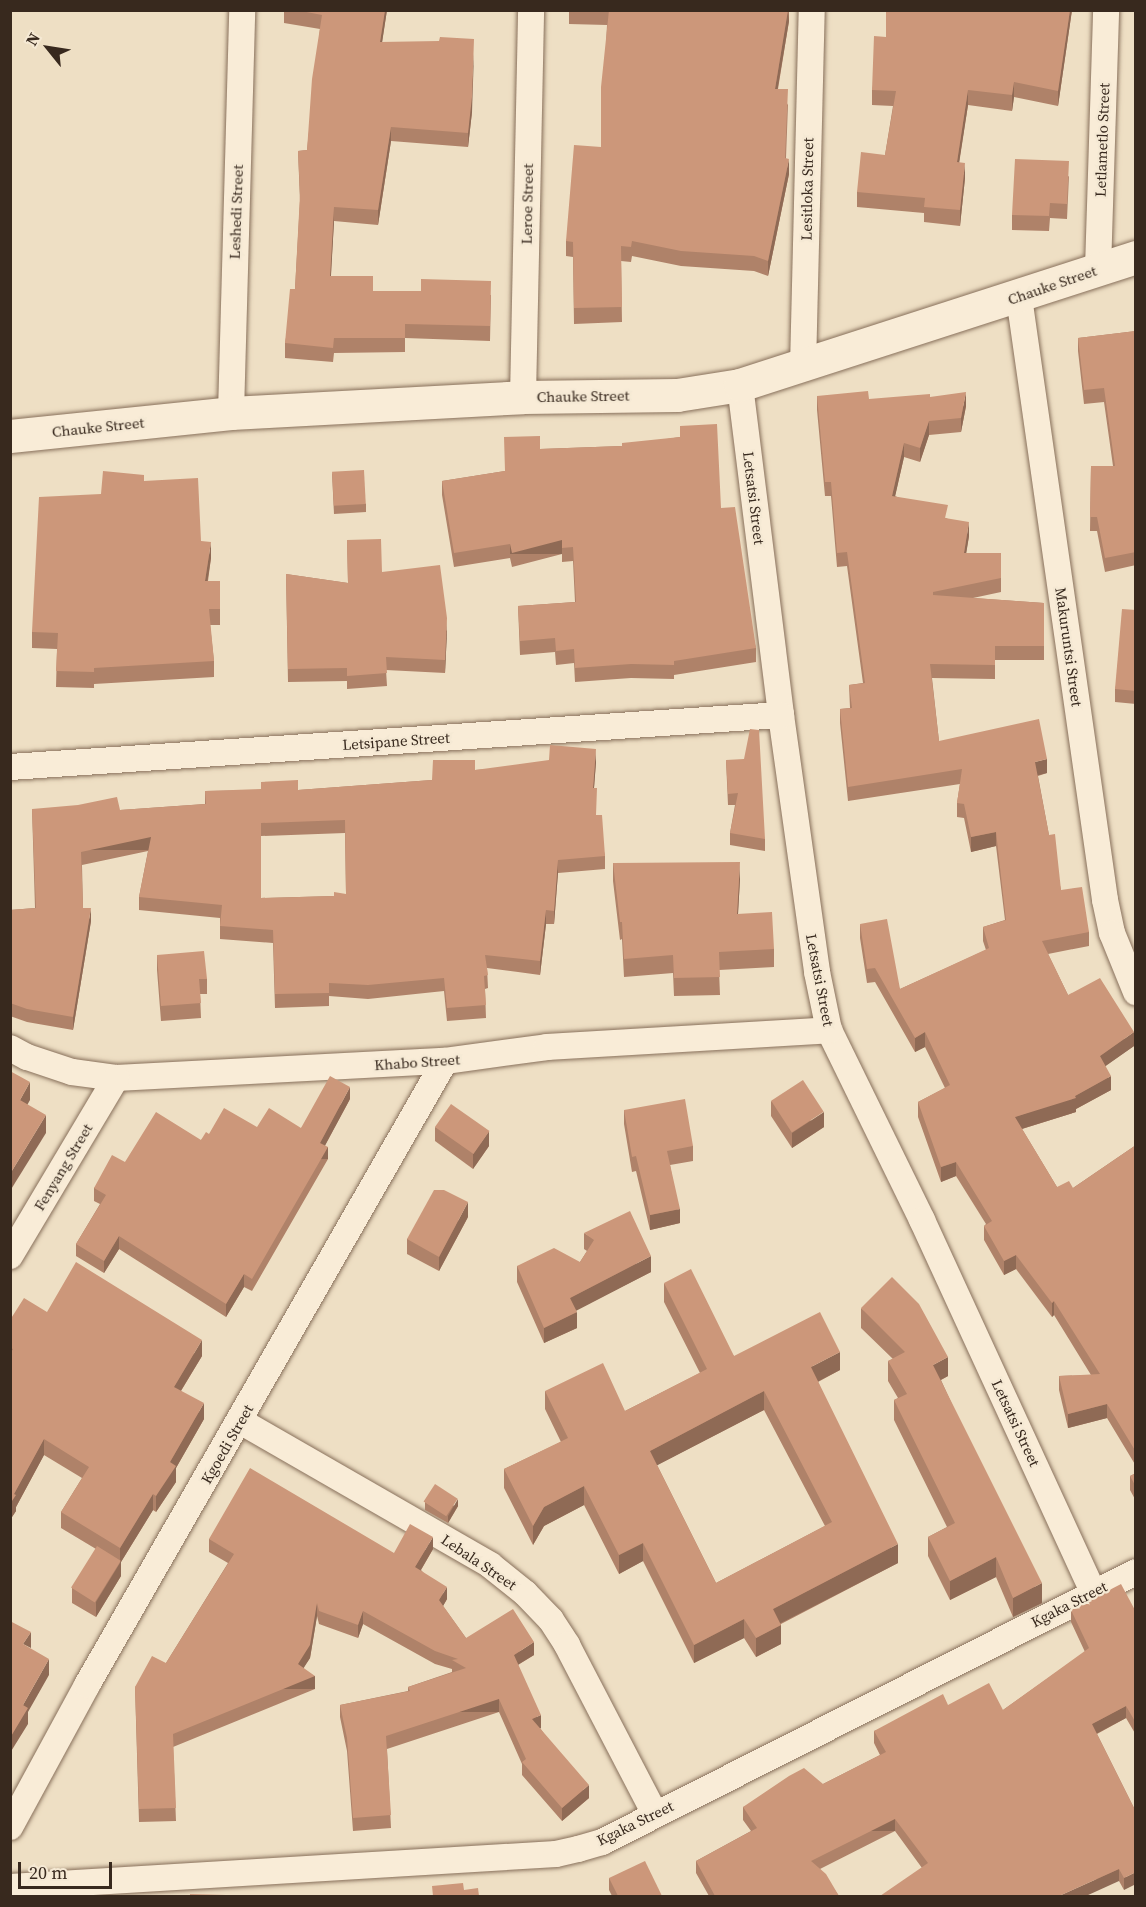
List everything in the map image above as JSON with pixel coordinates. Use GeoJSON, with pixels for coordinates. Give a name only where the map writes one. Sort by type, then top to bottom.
{"type":"FeatureCollection","features":[{"type":"Feature","properties":{"kind":"street","name":"Leshedi Street"},"geometry":{"type":"LineString","coordinates":[[231,413],[242,10]]}},
{"type":"Feature","properties":{"kind":"street","name":"Leroe Street"},"geometry":{"type":"LineString","coordinates":[[523,397],[531,10]]}},
{"type":"Feature","properties":{"kind":"street","name":"Lesitloka Street"},"geometry":{"type":"LineString","coordinates":[[803,367],[812,10]]}},
{"type":"Feature","properties":{"kind":"street","name":"Letlametlo Street"},"geometry":{"type":"LineString","coordinates":[[1098,268],[1106,10]]}},
{"type":"Feature","properties":{"kind":"street","name":"Chauke Street"},"geometry":{"type":"LineString","coordinates":[[10,436],[231,413],[523,397],[677,395],[740,385],[803,367],[1136,257]]}},
{"type":"Feature","properties":{"kind":"street","name":"Makuruntsi Street"},"geometry":{"type":"LineString","coordinates":[[1019,297],[1105,900],[1112,933],[1136,992]]}},
{"type":"Feature","properties":{"kind":"street","name":"Letsatsi Street"},"geometry":{"type":"LineString","coordinates":[[740,385],[813,950],[829,1030],[922,1220],[1094,1591]]}},
{"type":"Feature","properties":{"kind":"street","name":"Letsipane Street"},"geometry":{"type":"LineString","coordinates":[[10,768],[781,715]]}},
{"type":"Feature","properties":{"kind":"street","name":"Khabo Street"},"geometry":{"type":"LineString","coordinates":[[10,1048],[72,1072],[116,1078],[445,1061],[547,1047],[829,1030]]}},
{"type":"Feature","properties":{"kind":"street","name":"Kgoedi Street"},"geometry":{"type":"LineString","coordinates":[[10,1827],[87,1685],[445,1061]]}},
{"type":"Feature","properties":{"kind":"street","name":"Fenyang Street"},"geometry":{"type":"LineString","coordinates":[[10,1256],[116,1078]]}},
{"type":"Feature","properties":{"kind":"street","name":"Lebala Street"},"geometry":{"type":"LineString","coordinates":[[240,1421],[490,1565],[525,1593],[551,1620],[567,1645],[655,1814]]}},
{"type":"Feature","properties":{"kind":"street","name":"Kgaka Street"},"geometry":{"type":"LineString","coordinates":[[10,1887],[556,1854],[602,1842],[1094,1591],[1136,1572]]}},
{"type":"Feature","properties":{"kind":"building"},"geometry":{"type":"Polygon","coordinates":[[[296,10],[385,10],[380,42],[439,41],[440,37],[474,39],[468,133],[391,127],[378,210],[334,207],[330,276],[373,276],[373,291],[421,291],[421,279],[491,281],[490,326],[405,324],[405,338],[334,338],[333,348],[285,343],[290,289],[295,289],[300,195],[298,151],[307,150],[312,79],[322,15],[296,10]]]}},
{"type":"Feature","properties":{"kind":"building"},"geometry":{"type":"Polygon","coordinates":[[[609,10],[788,10],[775,89],[788,89],[785,158],[789,159],[768,261],[754,256],[681,251],[632,241],[631,247],[621,246],[622,307],[574,308],[573,242],[566,241],[574,145],[601,147],[601,87],[609,10]]]}},
{"type":"Feature","properties":{"kind":"building"},"geometry":{"type":"Polygon","coordinates":[[[886,10],[1070,10],[1058,91],[1014,82],[1012,95],[968,90],[957,162],[965,163],[960,210],[924,207],[925,198],[857,192],[861,152],[885,155],[896,91],[872,90],[874,36],[886,37],[886,10]]]}},
{"type":"Feature","properties":{"kind":"building"},"geometry":{"type":"Polygon","coordinates":[[[1015,159],[1069,161],[1067,204],[1050,203],[1049,216],[1012,215],[1015,159]]]}},
{"type":"Feature","properties":{"kind":"building"},"geometry":{"type":"Polygon","coordinates":[[[1136,331],[1136,552],[1105,558],[1097,517],[1090,517],[1091,466],[1115,466],[1104,388],[1084,390],[1078,338],[1136,331]]]}},
{"type":"Feature","properties":{"kind":"building"},"geometry":{"type":"Polygon","coordinates":[[[868,391],[869,399],[930,394],[930,397],[966,392],[961,418],[929,421],[920,448],[904,443],[892,496],[948,505],[945,518],[969,522],[964,553],[1001,553],[1001,578],[933,592],[933,595],[1044,603],[1044,646],[995,646],[995,665],[930,664],[939,741],[1039,719],[1047,759],[1035,762],[1049,835],[1055,834],[1061,890],[1082,887],[1089,932],[1042,941],[1068,995],[1100,978],[1134,1032],[1100,1056],[1111,1076],[1075,1096],[1076,1098],[1015,1117],[1057,1187],[1069,1181],[1073,1188],[1136,1145],[1136,1452],[1107,1404],[1068,1414],[1059,1376],[1100,1374],[1054,1301],[1052,1303],[1016,1255],[1004,1261],[984,1226],[992,1221],[956,1162],[941,1167],[918,1102],[950,1085],[925,1032],[915,1038],[875,968],[867,969],[860,924],[887,919],[900,989],[989,948],[983,927],[1006,920],[996,832],[971,837],[964,804],[957,803],[962,769],[848,787],[840,709],[852,708],[849,685],[865,683],[847,552],[837,553],[831,482],[825,482],[817,396],[868,391]]]}},
{"type":"Feature","properties":{"kind":"building"},"geometry":{"type":"Polygon","coordinates":[[[717,424],[721,508],[735,507],[756,648],[674,661],[674,665],[631,664],[575,668],[574,649],[556,651],[555,638],[520,641],[518,606],[576,602],[573,547],[562,548],[562,540],[512,553],[510,544],[454,553],[442,481],[505,471],[504,437],[540,436],[540,449],[622,446],[622,443],[680,437],[680,426],[717,424]]]}},
{"type":"Feature","properties":{"kind":"building"},"geometry":{"type":"Polygon","coordinates":[[[364,470],[366,504],[334,506],[332,472],[364,470]]]}},
{"type":"Feature","properties":{"kind":"building"},"geometry":{"type":"Polygon","coordinates":[[[103,471],[144,475],[144,481],[198,478],[201,541],[211,542],[205,581],[220,581],[220,609],[209,609],[214,661],[94,668],[94,672],[56,671],[58,633],[32,632],[39,497],[101,494],[103,471]]]}},
{"type":"Feature","properties":{"kind":"building"},"geometry":{"type":"Polygon","coordinates":[[[381,539],[382,572],[440,565],[447,618],[445,660],[386,657],[387,673],[347,676],[347,668],[288,669],[286,574],[348,583],[347,540],[381,539]]]}},
{"type":"Feature","properties":{"kind":"building"},"geometry":{"type":"Polygon","coordinates":[[[1122,609],[1136,610],[1136,691],[1115,689],[1122,609]]]}},
{"type":"Feature","properties":{"kind":"building"},"geometry":{"type":"Polygon","coordinates":[[[750,729],[759,730],[765,839],[730,833],[738,793],[728,794],[726,760],[744,759],[750,729]]]}},
{"type":"Feature","properties":{"kind":"building"},"geometry":{"type":"Polygon","coordinates":[[[550,745],[596,749],[593,788],[597,788],[596,815],[602,815],[605,856],[558,860],[554,911],[546,910],[540,961],[485,955],[488,975],[484,976],[486,1005],[447,1008],[444,978],[368,985],[329,983],[329,993],[275,994],[273,930],[220,926],[222,905],[139,897],[151,837],[81,852],[83,908],[91,908],[73,1017],[27,1009],[10,1003],[10,910],[36,908],[32,809],[78,805],[117,797],[120,810],[206,804],[205,791],[261,789],[261,782],[298,780],[298,790],[432,780],[433,760],[475,760],[475,770],[549,760],[550,745]],[[345,820],[261,823],[261,898],[334,896],[334,892],[346,894],[345,820]]]}},
{"type":"Feature","properties":{"kind":"building"},"geometry":{"type":"Polygon","coordinates":[[[740,862],[737,914],[772,912],[774,949],[719,952],[720,977],[674,978],[673,955],[624,959],[622,922],[620,922],[613,863],[740,862]]]}},
{"type":"Feature","properties":{"kind":"building"},"geometry":{"type":"Polygon","coordinates":[[[204,951],[207,979],[199,979],[201,1003],[161,1006],[157,955],[204,951]]]}},
{"type":"Feature","properties":{"kind":"building"},"geometry":{"type":"Polygon","coordinates":[[[10,1071],[30,1082],[20,1100],[46,1115],[10,1174],[10,1071]]]}},
{"type":"Feature","properties":{"kind":"building"},"geometry":{"type":"Polygon","coordinates":[[[330,1076],[350,1087],[320,1143],[328,1147],[252,1279],[244,1274],[226,1304],[119,1236],[104,1261],[76,1244],[106,1195],[94,1188],[112,1155],[125,1162],[156,1112],[201,1140],[206,1132],[209,1134],[224,1108],[257,1127],[269,1108],[301,1128],[330,1076]]]}},
{"type":"Feature","properties":{"kind":"building"},"geometry":{"type":"Polygon","coordinates":[[[803,1080],[824,1112],[792,1133],[771,1101],[803,1080]]]}},
{"type":"Feature","properties":{"kind":"building"},"geometry":{"type":"Polygon","coordinates":[[[685,1099],[693,1146],[667,1151],[680,1209],[650,1215],[636,1156],[632,1157],[624,1110],[685,1099]]]}},
{"type":"Feature","properties":{"kind":"building"},"geometry":{"type":"Polygon","coordinates":[[[451,1104],[490,1131],[473,1154],[435,1127],[451,1104]]]}},
{"type":"Feature","properties":{"kind":"building"},"geometry":{"type":"Polygon","coordinates":[[[434,1190],[444,1190],[468,1202],[439,1257],[407,1239],[434,1190]]]}},
{"type":"Feature","properties":{"kind":"building"},"geometry":{"type":"Polygon","coordinates":[[[630,1211],[651,1256],[570,1298],[577,1312],[544,1328],[517,1266],[554,1248],[580,1262],[594,1240],[584,1233],[630,1211]]]}},
{"type":"Feature","properties":{"kind":"building"},"geometry":{"type":"Polygon","coordinates":[[[76,1262],[202,1340],[174,1387],[204,1403],[170,1462],[176,1466],[156,1496],[153,1494],[120,1548],[61,1512],[89,1467],[44,1439],[10,1504],[10,1354],[13,1349],[10,1348],[10,1320],[24,1298],[47,1312],[76,1262]]]}},
{"type":"Feature","properties":{"kind":"building"},"geometry":{"type":"Polygon","coordinates":[[[691,1269],[734,1356],[820,1312],[840,1352],[811,1367],[898,1544],[773,1609],[781,1625],[756,1638],[744,1619],[694,1645],[643,1543],[619,1555],[584,1486],[544,1507],[533,1526],[504,1469],[568,1438],[545,1391],[603,1363],[625,1411],[707,1369],[664,1283],[691,1269]],[[764,1391],[650,1451],[716,1583],[832,1522],[764,1391]]]}},
{"type":"Feature","properties":{"kind":"building"},"geometry":{"type":"Polygon","coordinates":[[[892,1277],[919,1304],[948,1357],[933,1365],[1042,1583],[1013,1598],[996,1557],[950,1581],[928,1537],[955,1523],[894,1400],[907,1394],[888,1361],[905,1352],[861,1308],[892,1277]]]}},
{"type":"Feature","properties":{"kind":"building"},"geometry":{"type":"Polygon","coordinates":[[[250,1468],[394,1553],[410,1524],[433,1537],[415,1567],[447,1587],[439,1600],[466,1638],[513,1609],[534,1642],[514,1655],[541,1715],[532,1719],[589,1785],[562,1808],[522,1762],[526,1759],[499,1699],[386,1736],[391,1815],[353,1818],[347,1738],[340,1705],[410,1691],[408,1687],[466,1668],[452,1660],[458,1659],[435,1651],[363,1611],[358,1625],[319,1611],[317,1603],[310,1645],[298,1664],[315,1676],[173,1734],[176,1808],[139,1809],[135,1687],[152,1656],[166,1663],[234,1554],[209,1539],[250,1468]]]}},
{"type":"Feature","properties":{"kind":"building"},"geometry":{"type":"Polygon","coordinates":[[[1136,1473],[1136,1487],[1130,1476],[1136,1473]]]}},
{"type":"Feature","properties":{"kind":"building"},"geometry":{"type":"Polygon","coordinates":[[[435,1484],[458,1499],[446,1516],[424,1502],[435,1484]]]}},
{"type":"Feature","properties":{"kind":"building"},"geometry":{"type":"Polygon","coordinates":[[[97,1546],[121,1561],[95,1602],[71,1588],[97,1546]]]}},
{"type":"Feature","properties":{"kind":"building"},"geometry":{"type":"Polygon","coordinates":[[[1121,1584],[1136,1612],[1136,1723],[1126,1706],[1092,1724],[1136,1812],[1136,1872],[1124,1878],[1119,1869],[1059,1896],[880,1896],[928,1863],[895,1819],[811,1861],[826,1874],[839,1896],[715,1896],[696,1861],[757,1828],[743,1807],[804,1768],[823,1784],[886,1752],[874,1731],[943,1694],[948,1705],[989,1683],[1003,1710],[1089,1648],[1071,1610],[1121,1584]]]}},
{"type":"Feature","properties":{"kind":"building"},"geometry":{"type":"Polygon","coordinates":[[[10,1621],[31,1632],[23,1644],[49,1659],[23,1705],[28,1708],[10,1738],[10,1621]]]}},
{"type":"Feature","properties":{"kind":"building"},"geometry":{"type":"Polygon","coordinates":[[[645,1861],[662,1896],[618,1896],[609,1878],[645,1861]]]}},
{"type":"Feature","properties":{"kind":"building"},"geometry":{"type":"Polygon","coordinates":[[[463,1883],[464,1890],[478,1888],[479,1896],[433,1896],[432,1886],[463,1883]]]}},
{"type":"Feature","properties":{"kind":"building"},"geometry":{"type":"Polygon","coordinates":[[[190,1894],[226,1895],[190,1896],[190,1894]]]}}]}
